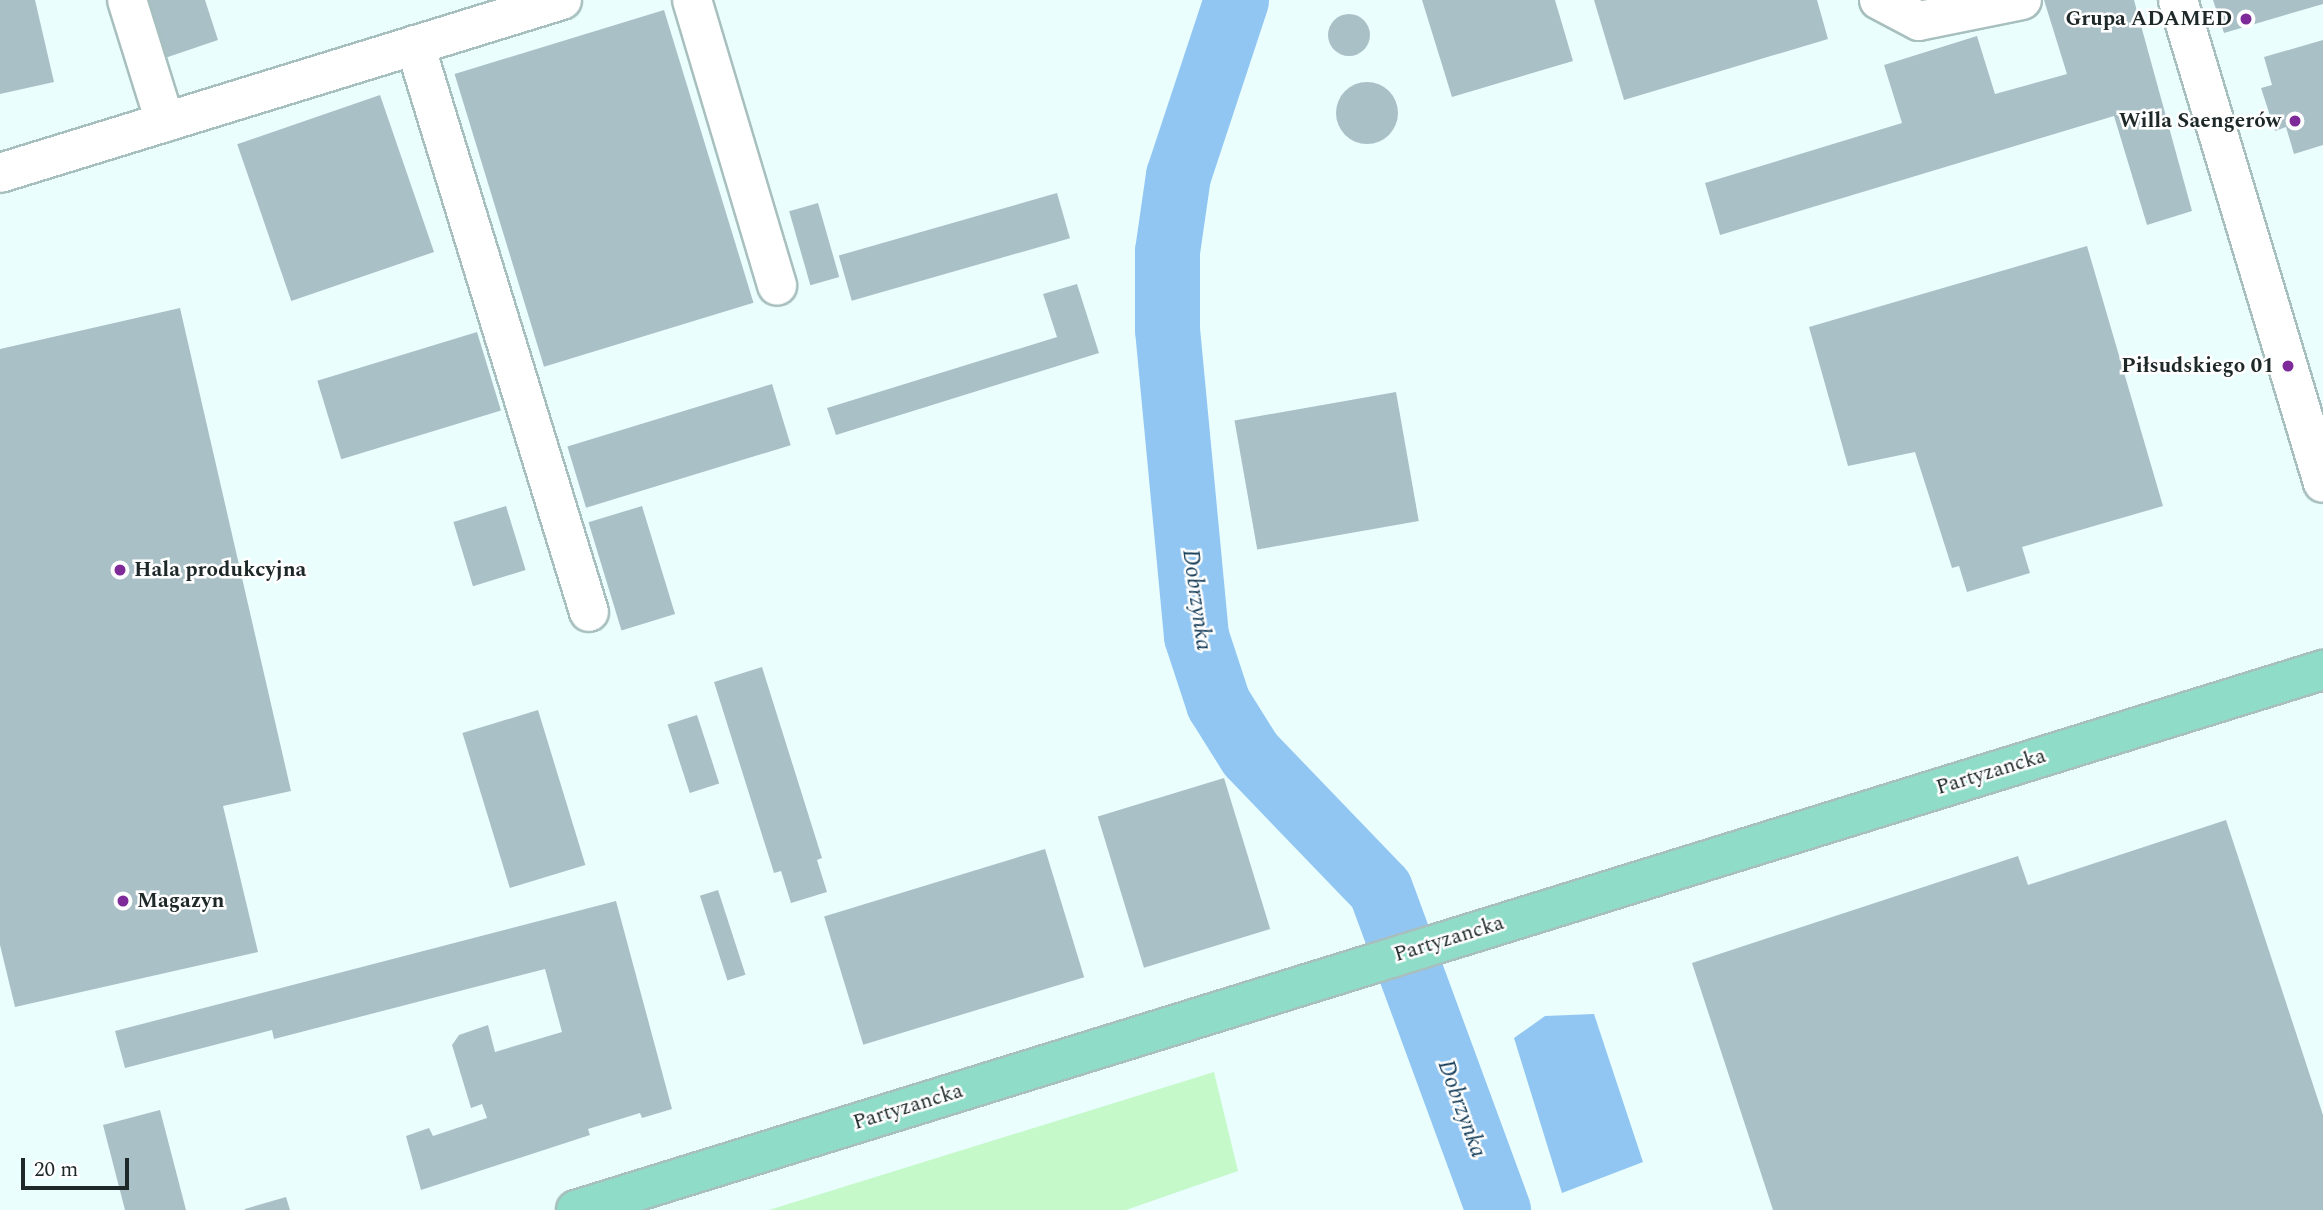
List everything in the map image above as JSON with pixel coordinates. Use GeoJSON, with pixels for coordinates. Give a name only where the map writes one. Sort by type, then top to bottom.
{"type":"FeatureCollection","features":[{"type":"Feature","properties":{"kind":"main road","name":"Partyzancka"},"geometry":{"type":"LineString","coordinates":[[576,1210],[2323,670]]}},
{"type":"Feature","properties":{"kind":"street"},"geometry":{"type":"LineString","coordinates":[[127,0],[164,122]]}},
{"type":"Feature","properties":{"kind":"street"},"geometry":{"type":"LineString","coordinates":[[0,173],[562,0]]}},
{"type":"Feature","properties":{"kind":"street"},"geometry":{"type":"LineString","coordinates":[[692,0],[777,286]]}},
{"type":"Feature","properties":{"kind":"street"},"geometry":{"type":"LineString","coordinates":[[1879,0],[1919,21],[2022,0]]}},
{"type":"Feature","properties":{"kind":"street"},"geometry":{"type":"LineString","coordinates":[[2178,0],[2323,483]]}},
{"type":"Feature","properties":{"kind":"street"},"geometry":{"type":"LineString","coordinates":[[415,45],[589,612]]}},
{"type":"Feature","properties":{"kind":"green space"},"geometry":{"type":"Polygon","coordinates":[[[1214,1072],[1238,1171],[1126,1210],[769,1210],[1214,1072]]]}},
{"type":"Feature","properties":{"kind":"water"},"geometry":{"type":"Polygon","coordinates":[[[1594,1014],[1643,1162],[1562,1193],[1514,1038],[1545,1016],[1594,1014]]]}},
{"type":"Feature","properties":{"kind":"building"},"geometry":{"type":"Polygon","coordinates":[[[0,0],[35,0],[54,82],[0,94],[0,0]]]}},
{"type":"Feature","properties":{"kind":"building"},"geometry":{"type":"Polygon","coordinates":[[[146,0],[205,0],[218,40],[165,58],[146,0]]]}},
{"type":"Feature","properties":{"kind":"building"},"geometry":{"type":"Polygon","coordinates":[[[1422,0],[1555,0],[1573,61],[1452,97],[1422,0]]]}},
{"type":"Feature","properties":{"kind":"building"},"geometry":{"type":"Polygon","coordinates":[[[1594,0],[1817,0],[1828,39],[1624,100],[1594,0]]]}},
{"type":"Feature","properties":{"kind":"building"},"geometry":{"type":"Polygon","coordinates":[[[2044,0],[2134,0],[2192,211],[2147,225],[2114,116],[1720,235],[1705,183],[1902,123],[1884,65],[1977,36],[1995,94],[2067,74],[2044,0]]]}},
{"type":"Feature","properties":{"kind":"building","name":"Grupa ADAMED"},"geometry":{"type":"Polygon","coordinates":[[[2213,0],[2323,0],[2323,4],[2224,33],[2213,0]]]}},
{"type":"Feature","properties":{"kind":"building"},"geometry":{"type":"Polygon","coordinates":[[[664,10],[753,303],[544,367],[455,74],[664,10]]]}},
{"type":"Feature","properties":{"kind":"building"},"geometry":{"type":"Polygon","coordinates":[[[1349,14],[1364,20],[1370,35],[1364,50],[1349,56],[1334,50],[1328,35],[1334,20],[1349,14]]]}},
{"type":"Feature","properties":{"kind":"building"},"geometry":{"type":"Polygon","coordinates":[[[2323,40],[2323,145],[2294,154],[2286,127],[2275,131],[2261,88],[2272,85],[2264,57],[2323,40]]]}},
{"type":"Feature","properties":{"kind":"building"},"geometry":{"type":"Polygon","coordinates":[[[1367,82],[1389,91],[1398,113],[1389,135],[1367,144],[1345,135],[1336,113],[1345,91],[1367,82]]]}},
{"type":"Feature","properties":{"kind":"building"},"geometry":{"type":"Polygon","coordinates":[[[380,95],[434,252],[291,301],[237,144],[380,95]]]}},
{"type":"Feature","properties":{"kind":"building"},"geometry":{"type":"Polygon","coordinates":[[[1057,193],[1070,238],[852,301],[839,256],[1057,193]]]}},
{"type":"Feature","properties":{"kind":"building"},"geometry":{"type":"Polygon","coordinates":[[[818,203],[839,277],[810,285],[789,211],[818,203]]]}},
{"type":"Feature","properties":{"kind":"building"},"geometry":{"type":"Polygon","coordinates":[[[2087,246],[2163,506],[2022,547],[2030,573],[1967,592],[1959,566],[1952,568],[1915,452],[1848,466],[1809,327],[2087,246]]]}},
{"type":"Feature","properties":{"kind":"building"},"geometry":{"type":"Polygon","coordinates":[[[1077,284],[1099,353],[836,435],[827,408],[1057,337],[1043,294],[1077,284]]]}},
{"type":"Feature","properties":{"kind":"building","name":"Hala produkcyjna"},"geometry":{"type":"Polygon","coordinates":[[[180,308],[291,791],[223,806],[258,952],[15,1007],[0,945],[0,349],[180,308]]]}},
{"type":"Feature","properties":{"kind":"building"},"geometry":{"type":"Polygon","coordinates":[[[477,332],[501,410],[341,459],[317,381],[477,332]]]}},
{"type":"Feature","properties":{"kind":"building"},"geometry":{"type":"Polygon","coordinates":[[[772,384],[791,445],[586,508],[567,447],[772,384]]]}},
{"type":"Feature","properties":{"kind":"building"},"geometry":{"type":"Polygon","coordinates":[[[1396,392],[1419,521],[1257,549],[1234,420],[1396,392]]]}},
{"type":"Feature","properties":{"kind":"building"},"geometry":{"type":"Polygon","coordinates":[[[506,506],[526,570],[473,586],[453,522],[506,506]]]}},
{"type":"Feature","properties":{"kind":"building"},"geometry":{"type":"Polygon","coordinates":[[[642,506],[675,614],[621,630],[588,522],[642,506]]]}},
{"type":"Feature","properties":{"kind":"building"},"geometry":{"type":"Polygon","coordinates":[[[762,667],[822,858],[817,860],[827,892],[791,903],[781,871],[774,873],[714,682],[762,667]]]}},
{"type":"Feature","properties":{"kind":"building"},"geometry":{"type":"Polygon","coordinates":[[[538,710],[585,865],[510,888],[462,733],[538,710]]]}},
{"type":"Feature","properties":{"kind":"building"},"geometry":{"type":"Polygon","coordinates":[[[697,715],[719,783],[690,793],[668,725],[697,715]]]}},
{"type":"Feature","properties":{"kind":"building"},"geometry":{"type":"Polygon","coordinates":[[[1224,778],[1270,929],[1144,968],[1098,817],[1224,778]]]}},
{"type":"Feature","properties":{"kind":"building"},"geometry":{"type":"Polygon","coordinates":[[[2226,820],[2323,1115],[2323,1210],[1773,1210],[1692,963],[2018,856],[2028,885],[2226,820]]]}},
{"type":"Feature","properties":{"kind":"building"},"geometry":{"type":"Polygon","coordinates":[[[1045,849],[1084,977],[863,1045],[824,917],[1045,849]]]}},
{"type":"Feature","properties":{"kind":"building"},"geometry":{"type":"Polygon","coordinates":[[[718,890],[746,975],[727,981],[700,896],[718,890]]]}},
{"type":"Feature","properties":{"kind":"building"},"geometry":{"type":"Polygon","coordinates":[[[616,901],[672,1109],[642,1118],[640,1113],[588,1129],[590,1135],[421,1190],[406,1136],[429,1128],[433,1136],[487,1118],[482,1104],[471,1108],[452,1045],[459,1035],[488,1025],[495,1052],[562,1032],[545,969],[274,1039],[272,1030],[125,1068],[115,1031],[616,901]]]}},
{"type":"Feature","properties":{"kind":"building"},"geometry":{"type":"Polygon","coordinates":[[[160,1110],[186,1210],[125,1210],[103,1125],[160,1110]]]}},
{"type":"Feature","properties":{"kind":"building"},"geometry":{"type":"Polygon","coordinates":[[[286,1197],[290,1210],[245,1210],[245,1209],[286,1197]]]}},
{"type":"Feature","properties":{"kind":"waterway","name":"Dobrzynka"},"geometry":{"type":"LineString","coordinates":[[1236,0],[1178,175],[1167,251],[1167,329],[1196,636],[1218,703],[1250,754],[1380,889],[1498,1210]]}},
{"type":"Feature","properties":{"kind":"place","name":"Grupa ADAMED"},"geometry":{"type":"Point","coordinates":[2246,19]}},
{"type":"Feature","properties":{"kind":"place","name":"Willa Saengerów"},"geometry":{"type":"Point","coordinates":[2295,121]}},
{"type":"Feature","properties":{"kind":"place","name":"Piłsudskiego 01"},"geometry":{"type":"Point","coordinates":[2288,366]}},
{"type":"Feature","properties":{"kind":"place","name":"Hala produkcyjna"},"geometry":{"type":"Point","coordinates":[120,570]}},
{"type":"Feature","properties":{"kind":"place","name":"Magazyn"},"geometry":{"type":"Point","coordinates":[123,901]}}]}
